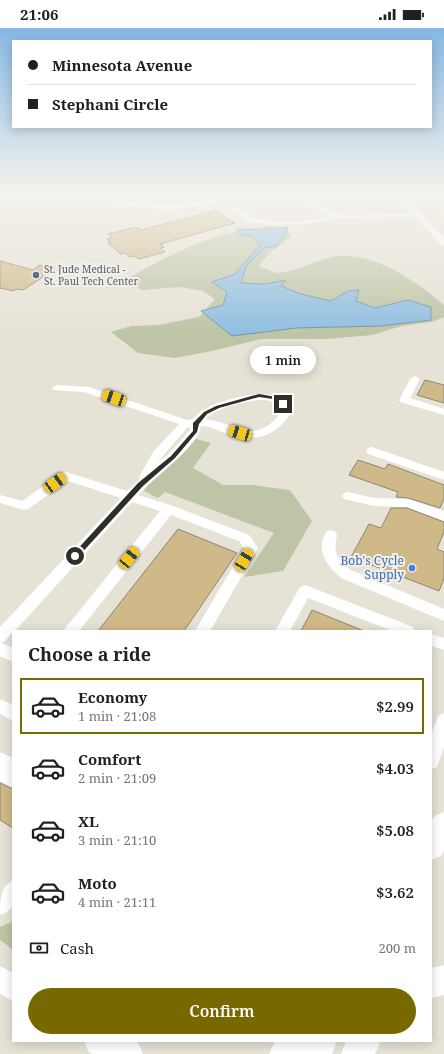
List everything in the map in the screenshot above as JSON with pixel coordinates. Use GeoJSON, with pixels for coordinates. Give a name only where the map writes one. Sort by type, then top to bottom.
{"type":"FeatureCollection","features":[{"type":"Feature","properties":{"kind":"highway"},"geometry":{"type":"LineString","coordinates":[[432,844],[444,825]]}},
{"type":"Feature","properties":{"kind":"highway"},"geometry":{"type":"LineString","coordinates":[[432,983],[444,980]]}},
{"type":"Feature","properties":{"kind":"highway"},"geometry":{"type":"LineString","coordinates":[[102,1042],[127,1054]]}},
{"type":"Feature","properties":{"kind":"highway"},"geometry":{"type":"LineString","coordinates":[[284,1054],[294,1042]]}},
{"type":"Feature","properties":{"kind":"highway"},"geometry":{"type":"LineString","coordinates":[[314,1054],[320,1042]]}},
{"type":"Feature","properties":{"kind":"highway"},"geometry":{"type":"LineString","coordinates":[[357,1054],[364,1042]]}},
{"type":"Feature","properties":{"kind":"main road"},"geometry":{"type":"LineString","coordinates":[[0,979],[12,987]]}},
{"type":"Feature","properties":{"kind":"main road"},"geometry":{"type":"LineString","coordinates":[[92,1042],[111,1054]]}},
{"type":"Feature","properties":{"kind":"street"},"geometry":{"type":"LineString","coordinates":[[415,379],[404,400],[444,412]]}},
{"type":"Feature","properties":{"kind":"street"},"geometry":{"type":"LineString","coordinates":[[57,388],[85,389],[191,423],[208,423],[240,433],[257,435],[278,423],[287,412],[283,404],[274,398],[259,395],[218,407],[205,413],[191,423]]}},
{"type":"Feature","properties":{"kind":"street"},"geometry":{"type":"LineString","coordinates":[[0,637],[140,485],[173,457],[195,431],[191,423]]}},
{"type":"Feature","properties":{"kind":"street"},"geometry":{"type":"LineString","coordinates":[[372,452],[444,476]]}},
{"type":"Feature","properties":{"kind":"street"},"geometry":{"type":"LineString","coordinates":[[0,499],[24,506],[66,476],[169,509],[244,538],[251,548],[203,630]]}},
{"type":"Feature","properties":{"kind":"street"},"geometry":{"type":"LineString","coordinates":[[348,496],[374,502],[408,503],[444,516]]}},
{"type":"Feature","properties":{"kind":"street"},"geometry":{"type":"LineString","coordinates":[[71,630],[169,509]]}},
{"type":"Feature","properties":{"kind":"street"},"geometry":{"type":"LineString","coordinates":[[331,535],[328,548],[333,562],[346,574],[444,615]]}},
{"type":"Feature","properties":{"kind":"street"},"geometry":{"type":"LineString","coordinates":[[283,630],[305,591],[405,630]]}},
{"type":"Feature","properties":{"kind":"street"},"geometry":{"type":"LineString","coordinates":[[432,640],[444,644]]}},
{"type":"Feature","properties":{"kind":"street"},"geometry":{"type":"LineString","coordinates":[[0,649],[12,655]]}},
{"type":"Feature","properties":{"kind":"street"},"geometry":{"type":"LineString","coordinates":[[432,758],[444,721]]}},
{"type":"Feature","properties":{"kind":"street"},"geometry":{"type":"LineString","coordinates":[[0,760],[12,767]]}},
{"type":"Feature","properties":{"kind":"street"},"geometry":{"type":"LineString","coordinates":[[0,771],[12,778]]}},
{"type":"Feature","properties":{"kind":"street"},"geometry":{"type":"LineString","coordinates":[[0,905],[12,891]]}},
{"type":"Feature","properties":{"kind":"green space"},"geometry":{"type":"Polygon","coordinates":[[[213,238],[289,238],[269,254],[259,266],[279,273],[294,270],[331,257],[352,256],[366,259],[395,270],[422,287],[444,305],[444,317],[432,322],[402,326],[372,335],[327,339],[261,339],[175,358],[138,353],[111,332],[131,326],[158,325],[199,317],[215,299],[203,291],[179,287],[142,290],[124,281],[147,267],[202,241],[213,238]]]}},
{"type":"Feature","properties":{"kind":"green space"},"geometry":{"type":"Polygon","coordinates":[[[193,438],[211,443],[193,468],[223,485],[252,485],[290,490],[312,521],[283,571],[244,577],[274,533],[165,492],[158,498],[144,491],[150,481],[193,438]]]}},
{"type":"Feature","properties":{"kind":"green space"},"geometry":{"type":"Polygon","coordinates":[[[12,922],[12,949],[0,940],[0,927],[12,922]]]}},
{"type":"Feature","properties":{"kind":"water"},"geometry":{"type":"Polygon","coordinates":[[[254,238],[283,238],[276,246],[264,248],[246,266],[241,283],[265,284],[286,280],[281,286],[301,294],[331,301],[348,291],[359,290],[356,301],[375,308],[408,300],[431,307],[431,320],[381,326],[296,328],[232,336],[201,311],[223,305],[227,292],[212,282],[235,274],[260,245],[254,238]]]}},
{"type":"Feature","properties":{"kind":"building"},"geometry":{"type":"Polygon","coordinates":[[[182,238],[160,244],[164,247],[161,248],[165,252],[139,259],[134,256],[130,257],[125,253],[121,254],[108,243],[111,242],[107,239],[182,238]]]}},
{"type":"Feature","properties":{"kind":"building","name":"St. Jude Medical - St. Paul Tech Center"},"geometry":{"type":"Polygon","coordinates":[[[0,261],[33,270],[40,265],[55,269],[23,290],[17,289],[13,291],[0,288],[0,261]]]}},
{"type":"Feature","properties":{"kind":"building"},"geometry":{"type":"Polygon","coordinates":[[[425,380],[444,385],[444,403],[417,395],[425,380]]]}},
{"type":"Feature","properties":{"kind":"building"},"geometry":{"type":"Polygon","coordinates":[[[358,460],[385,469],[388,464],[444,485],[444,499],[440,508],[408,498],[396,497],[398,492],[349,475],[358,460]]]}},
{"type":"Feature","properties":{"kind":"building","name":"Bob's Cycle Supply"},"geometry":{"type":"Polygon","coordinates":[[[391,508],[407,508],[444,522],[444,532],[437,549],[444,552],[444,579],[439,591],[351,557],[369,524],[381,528],[391,508]]]}},
{"type":"Feature","properties":{"kind":"building"},"geometry":{"type":"Polygon","coordinates":[[[178,529],[237,553],[185,630],[99,630],[178,529]]]}},
{"type":"Feature","properties":{"kind":"building"},"geometry":{"type":"Polygon","coordinates":[[[312,610],[362,630],[302,630],[312,610]]]}},
{"type":"Feature","properties":{"kind":"building"},"geometry":{"type":"Polygon","coordinates":[[[0,783],[12,789],[12,827],[0,820],[0,783]]]}},
{"type":"Feature","properties":{"kind":"place","name":"St. Jude Medical - St. Paul Tech Center"},"geometry":{"type":"Point","coordinates":[36,275]}},
{"type":"Feature","properties":{"kind":"place","name":"Bob's Cycle Supply"},"geometry":{"type":"Point","coordinates":[412,568]}},
{"type":"Feature","properties":{"kind":"route"},"geometry":{"type":"LineString","coordinates":[[75,556],[140,485],[173,457],[195,431],[196,423],[205,413],[218,407],[259,395],[274,398],[283,404]]}}]}
